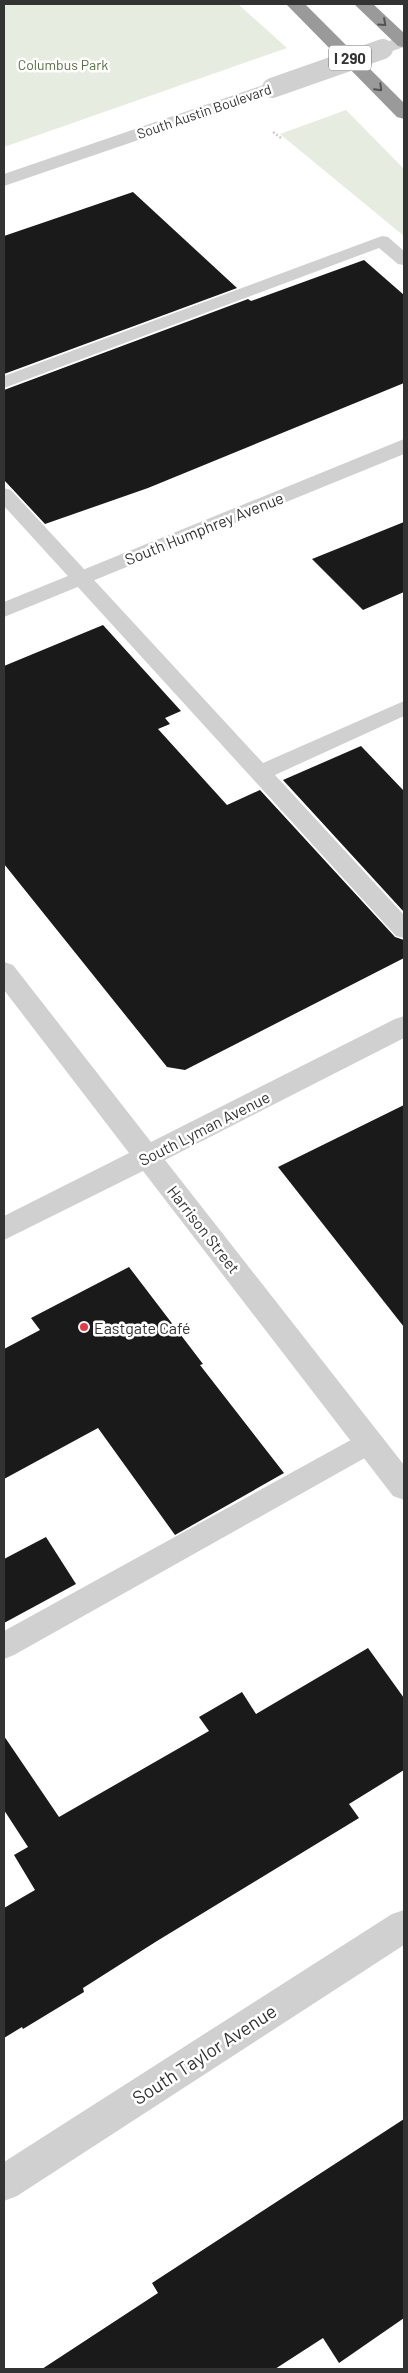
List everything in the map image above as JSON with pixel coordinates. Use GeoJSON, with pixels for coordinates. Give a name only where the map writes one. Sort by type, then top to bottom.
{"type":"FeatureCollection","features":[{"type":"Feature","properties":{"kind":"highway","name":"I 290"},"geometry":{"type":"LineString","coordinates":[[295,4],[404,113]]}},
{"type":"Feature","properties":{"kind":"highway"},"geometry":{"type":"LineString","coordinates":[[363,4],[404,42]]}},
{"type":"Feature","properties":{"kind":"street","name":"South Austin Boulevard"},"geometry":{"type":"LineString","coordinates":[[4,180],[404,42]]}},
{"type":"Feature","properties":{"kind":"street","name":"South Humphrey Avenue"},"geometry":{"type":"LineString","coordinates":[[4,610],[404,446]]}},
{"type":"Feature","properties":{"kind":"street","name":"Harrison Street"},"geometry":{"type":"LineString","coordinates":[[4,972],[404,1487]]}},
{"type":"Feature","properties":{"kind":"street","name":"South Lyman Avenue"},"geometry":{"type":"LineString","coordinates":[[4,1229],[404,1026]]}},
{"type":"Feature","properties":{"kind":"street","name":"South Taylor Avenue"},"geometry":{"type":"LineString","coordinates":[[4,2183],[404,1926]]}},
{"type":"Feature","properties":{"kind":"lane"},"geometry":{"type":"LineString","coordinates":[[4,382],[382,241],[404,260]]}},
{"type":"Feature","properties":{"kind":"lane"},"geometry":{"type":"LineString","coordinates":[[4,494],[404,930]]}},
{"type":"Feature","properties":{"kind":"lane"},"geometry":{"type":"LineString","coordinates":[[260,772],[404,708]]}},
{"type":"Feature","properties":{"kind":"lane"},"geometry":{"type":"LineString","coordinates":[[4,1646],[369,1442]]}},
{"type":"Feature","properties":{"kind":"path"},"geometry":{"type":"LineString","coordinates":[[273,132],[281,138]]}},
{"type":"Feature","properties":{"kind":"green space","name":"Columbus Park"},"geometry":{"type":"Polygon","coordinates":[[[4,4],[238,4],[287,48],[4,147],[4,4]]]}},
{"type":"Feature","properties":{"kind":"green space"},"geometry":{"type":"Polygon","coordinates":[[[346,110],[404,169],[404,236],[280,134],[346,110]]]}},
{"type":"Feature","properties":{"kind":"building"},"geometry":{"type":"Polygon","coordinates":[[[133,192],[237,288],[4,374],[4,236],[133,192]]]}},
{"type":"Feature","properties":{"kind":"building"},"geometry":{"type":"Polygon","coordinates":[[[364,260],[404,295],[404,383],[148,488],[45,524],[4,480],[4,390],[248,299],[251,301],[364,260]]]}},
{"type":"Feature","properties":{"kind":"building"},"geometry":{"type":"Polygon","coordinates":[[[404,522],[404,592],[363,610],[312,559],[404,522]]]}},
{"type":"Feature","properties":{"kind":"building"},"geometry":{"type":"Polygon","coordinates":[[[103,625],[181,711],[165,718],[170,724],[158,729],[227,805],[260,790],[395,937],[404,940],[404,958],[185,1070],[167,1067],[4,864],[4,666],[103,625]]]}},
{"type":"Feature","properties":{"kind":"building"},"geometry":{"type":"Polygon","coordinates":[[[361,746],[404,791],[404,912],[283,780],[361,746]]]}},
{"type":"Feature","properties":{"kind":"building"},"geometry":{"type":"Polygon","coordinates":[[[404,1105],[404,1327],[278,1167],[404,1105]]]}},
{"type":"Feature","properties":{"kind":"building"},"geometry":{"type":"Polygon","coordinates":[[[129,1267],[203,1364],[200,1365],[284,1473],[175,1535],[98,1428],[4,1479],[4,1349],[40,1330],[31,1318],[129,1267]]]}},
{"type":"Feature","properties":{"kind":"building"},"geometry":{"type":"Polygon","coordinates":[[[46,1537],[76,1584],[4,1623],[4,1559],[46,1537]]]}},
{"type":"Feature","properties":{"kind":"building"},"geometry":{"type":"Polygon","coordinates":[[[368,1648],[404,1698],[404,1770],[349,1804],[359,1818],[157,1941],[83,1988],[84,1992],[23,2029],[22,2027],[4,2038],[4,1908],[35,1890],[14,1855],[28,1847],[4,1810],[4,1736],[59,1817],[209,1731],[199,1717],[242,1692],[256,1714],[368,1648]]]}},
{"type":"Feature","properties":{"kind":"building"},"geometry":{"type":"Polygon","coordinates":[[[404,2119],[404,2318],[339,2363],[323,2338],[275,2369],[42,2369],[158,2293],[152,2283],[404,2119]]]}},
{"type":"Feature","properties":{"kind":"place","name":"Eastgate Café"},"geometry":{"type":"Point","coordinates":[84,1327]}}]}
